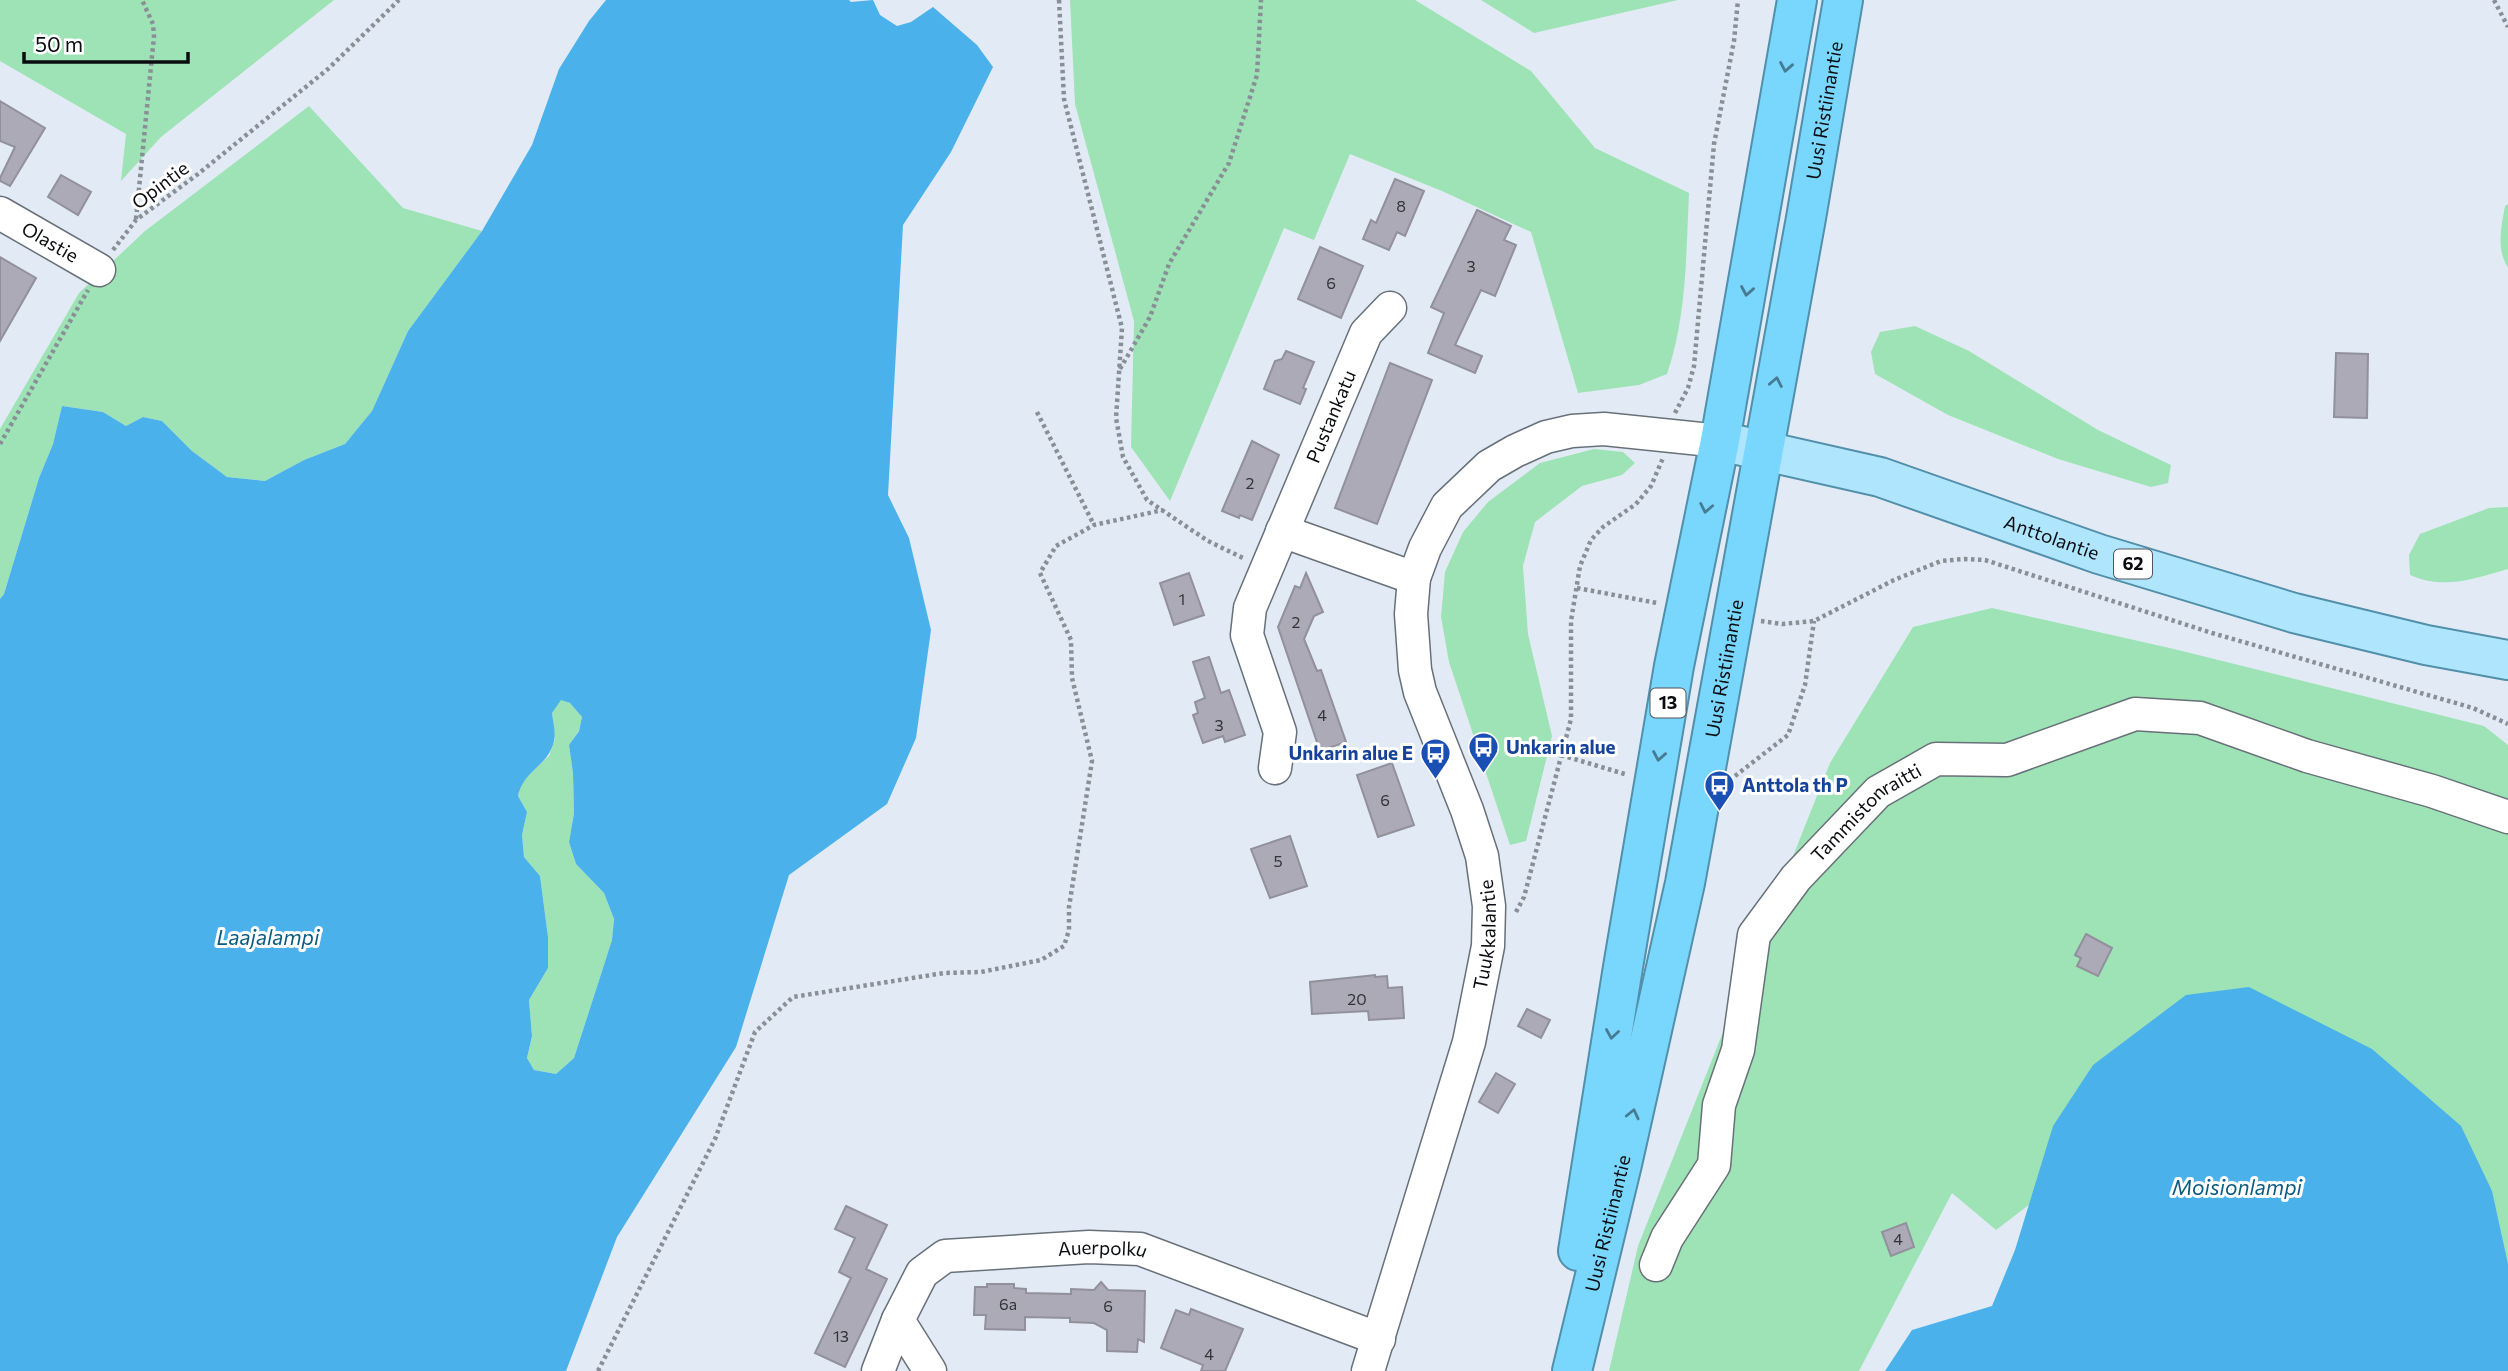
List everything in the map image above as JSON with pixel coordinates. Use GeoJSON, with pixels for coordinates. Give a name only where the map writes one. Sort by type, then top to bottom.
{"type":"FeatureCollection","features":[{"type":"Feature","properties":{"kind":"highway","name":"Uusi Ristiinantie"},"geometry":{"type":"LineString","coordinates":[[1560,1371],[1623,967],[1670,693],[1720,441],[1797,0]]}},
{"type":"Feature","properties":{"kind":"highway","name":"Uusi Ristiinantie"},"geometry":{"type":"LineString","coordinates":[[1572,1371],[1685,883],[1807,218],[1843,0]]}},
{"type":"Feature","properties":{"kind":"main road","name":"62"},"geometry":{"type":"LineString","coordinates":[[1720,441],[1763,449]]}},
{"type":"Feature","properties":{"kind":"main road","name":"Anttolantie"},"geometry":{"type":"LineString","coordinates":[[1763,449],[1880,477],[2099,554],[2294,613],[2426,645],[2508,660]]}},
{"type":"Feature","properties":{"kind":"street","name":"Olastie"},"geometry":{"type":"LineString","coordinates":[[0,213],[99,270]]}},
{"type":"Feature","properties":{"kind":"street","name":"Pustankatu"},"geometry":{"type":"LineString","coordinates":[[1275,768],[1280,732],[1247,635],[1250,608],[1366,333],[1390,308]]}},
{"type":"Feature","properties":{"kind":"street","name":"Tuukkalantie"},"geometry":{"type":"LineString","coordinates":[[1368,1371],[1469,1042],[1488,946],[1489,906],[1482,856],[1467,810],[1420,692],[1415,670],[1411,614],[1414,578],[1429,539],[1447,506],[1489,466],[1546,437],[1572,431],[1604,429],[1720,441]]}},
{"type":"Feature","properties":{"kind":"street"},"geometry":{"type":"LineString","coordinates":[[1282,531],[1414,578]]}},
{"type":"Feature","properties":{"kind":"street","name":"Tammistonraitti"},"geometry":{"type":"LineString","coordinates":[[1656,1265],[1667,1238],[1714,1165],[1720,1105],[1738,1050],[1754,935],[1796,878],[1878,792],[1936,759],[2007,760],[2135,714],[2200,718],[2307,757],[2432,791],[2508,817]]}},
{"type":"Feature","properties":{"kind":"street","name":"Auerpolku"},"geometry":{"type":"LineString","coordinates":[[878,1371],[898,1320],[922,1273],[944,1256],[1088,1247],[1140,1249],[1378,1339]]}},
{"type":"Feature","properties":{"kind":"street"},"geometry":{"type":"LineString","coordinates":[[898,1320],[930,1371]]}},
{"type":"Feature","properties":{"kind":"path"},"geometry":{"type":"LineString","coordinates":[[136,220],[154,36],[153,24],[142,0]]}},
{"type":"Feature","properties":{"kind":"path","name":"Opintie"},"geometry":{"type":"LineString","coordinates":[[0,444],[99,270],[136,220],[198,174],[328,68],[400,0]]}},
{"type":"Feature","properties":{"kind":"path"},"geometry":{"type":"LineString","coordinates":[[1059,0],[1064,99],[1122,328],[1115,418],[1123,457],[1147,500],[1208,541],[1267,569]]}},
{"type":"Feature","properties":{"kind":"path"},"geometry":{"type":"LineString","coordinates":[[1119,369],[1150,317],[1169,264],[1229,163],[1257,75],[1261,0]]}},
{"type":"Feature","properties":{"kind":"path"},"geometry":{"type":"LineString","coordinates":[[1514,915],[1524,897],[1572,719],[1572,621],[1580,566],[1591,540],[1603,527],[1636,504],[1651,486],[1663,460],[1676,411],[1688,388],[1693,366],[1714,144],[1734,41],[1738,0]]}},
{"type":"Feature","properties":{"kind":"path"},"geometry":{"type":"LineString","coordinates":[[2494,0],[2508,27]]}},
{"type":"Feature","properties":{"kind":"path"},"geometry":{"type":"LineString","coordinates":[[1037,412],[1094,525]]}},
{"type":"Feature","properties":{"kind":"path"},"geometry":{"type":"LineString","coordinates":[[598,1371],[715,1139],[755,1032],[793,996],[944,973],[981,972],[1041,960],[1063,946],[1069,930],[1069,907],[1092,761],[1072,678],[1071,640],[1040,573],[1056,546],[1094,525],[1163,510]]}},
{"type":"Feature","properties":{"kind":"path"},"geometry":{"type":"LineString","coordinates":[[1754,621],[1782,624],[1814,621],[1894,580],[1941,561],[1985,560],[2212,633],[2473,708],[2508,724]]}},
{"type":"Feature","properties":{"kind":"path"},"geometry":{"type":"LineString","coordinates":[[1577,589],[1661,604]]}},
{"type":"Feature","properties":{"kind":"path"},"geometry":{"type":"LineString","coordinates":[[1725,783],[1788,734],[1805,685],[1814,621]]}},
{"type":"Feature","properties":{"kind":"path"},"geometry":{"type":"LineString","coordinates":[[1561,755],[1629,775]]}},
{"type":"Feature","properties":{"kind":"green space"},"geometry":{"type":"Polygon","coordinates":[[[0,0],[334,0],[161,137],[121,181],[126,134],[0,61],[0,0]]]}},
{"type":"Feature","properties":{"kind":"green space"},"geometry":{"type":"Polygon","coordinates":[[[1070,0],[1415,0],[1531,71],[1595,148],[1689,193],[1682,307],[1667,374],[1639,385],[1578,393],[1531,232],[1442,191],[1350,154],[1314,240],[1284,228],[1170,501],[1131,447],[1134,321],[1075,104],[1070,0]]]}},
{"type":"Feature","properties":{"kind":"green space"},"geometry":{"type":"Polygon","coordinates":[[[1481,0],[1678,0],[1534,33],[1481,0]]]}},
{"type":"Feature","properties":{"kind":"green space"},"geometry":{"type":"Polygon","coordinates":[[[309,106],[403,208],[482,231],[408,331],[372,411],[345,444],[304,460],[265,481],[227,477],[192,451],[162,421],[143,417],[126,426],[103,412],[62,406],[53,444],[39,478],[4,594],[0,599],[0,429],[79,293],[145,231],[309,106]]]}},
{"type":"Feature","properties":{"kind":"green space"},"geometry":{"type":"Polygon","coordinates":[[[2508,204],[2508,268],[2500,238],[2505,206],[2508,204]]]}},
{"type":"Feature","properties":{"kind":"green space"},"geometry":{"type":"Polygon","coordinates":[[[1915,326],[1969,351],[2098,430],[2171,465],[2168,483],[2151,487],[2058,459],[1948,415],[1875,374],[1871,352],[1880,332],[1915,326]]]}},
{"type":"Feature","properties":{"kind":"green space"},"geometry":{"type":"Polygon","coordinates":[[[1594,449],[1623,452],[1635,463],[1622,475],[1582,486],[1535,522],[1523,566],[1528,634],[1552,736],[1526,841],[1510,845],[1449,662],[1441,617],[1445,572],[1463,532],[1488,502],[1540,463],[1594,449]]]}},
{"type":"Feature","properties":{"kind":"green space"},"geometry":{"type":"Polygon","coordinates":[[[2508,507],[2508,569],[2447,582],[2435,582],[2410,575],[2409,555],[2420,534],[2489,508],[2508,507]]]}},
{"type":"Feature","properties":{"kind":"green space"},"geometry":{"type":"Polygon","coordinates":[[[1992,608],[2174,649],[2484,726],[2508,745],[2508,1338],[2043,1194],[1996,1230],[1952,1193],[1859,1371],[1609,1371],[1638,1246],[1830,763],[1913,627],[1992,608]]]}},
{"type":"Feature","properties":{"kind":"green space"},"geometry":{"type":"Polygon","coordinates":[[[560,699],[570,703],[582,717],[579,730],[569,745],[574,813],[569,842],[576,864],[604,893],[614,919],[612,940],[574,1058],[556,1074],[534,1070],[527,1058],[532,1036],[529,1000],[548,968],[548,937],[540,876],[524,857],[522,835],[527,812],[518,796],[521,782],[549,756],[555,739],[552,713],[560,699]]]}},
{"type":"Feature","properties":{"kind":"water","name":"Laajalampi"},"geometry":{"type":"Polygon","coordinates":[[[606,0],[873,0],[880,15],[897,26],[911,22],[933,7],[977,45],[993,67],[951,152],[903,225],[888,495],[909,538],[931,630],[916,738],[887,804],[789,875],[736,1047],[617,1237],[566,1371],[0,1371],[0,599],[4,594],[39,478],[53,444],[62,406],[103,412],[126,426],[143,417],[162,421],[192,451],[227,477],[265,481],[304,460],[345,444],[372,411],[408,331],[482,231],[532,145],[559,69],[589,21],[606,0]],[[561,700],[552,713],[555,735],[551,750],[525,780],[518,796],[527,812],[522,835],[524,857],[540,876],[548,937],[548,968],[529,1000],[532,1036],[527,1058],[534,1070],[556,1074],[574,1058],[612,940],[614,919],[604,893],[576,864],[569,842],[574,813],[569,745],[579,731],[582,717],[570,703],[561,700]]]}},
{"type":"Feature","properties":{"kind":"water","name":"Moisionlampi"},"geometry":{"type":"Polygon","coordinates":[[[2249,987],[2372,1049],[2461,1126],[2492,1191],[2508,1264],[2508,1371],[1885,1371],[1912,1330],[1992,1306],[2015,1250],[2053,1126],[2093,1065],[2186,995],[2249,987]]]}},
{"type":"Feature","properties":{"kind":"building"},"geometry":{"type":"Polygon","coordinates":[[[0,101],[45,128],[10,186],[0,181],[0,178],[15,147],[0,141],[0,101]]]}},
{"type":"Feature","properties":{"kind":"building"},"geometry":{"type":"Polygon","coordinates":[[[61,175],[91,192],[78,215],[48,197],[61,175]]]}},
{"type":"Feature","properties":{"kind":"building"},"geometry":{"type":"Polygon","coordinates":[[[1395,179],[1424,191],[1405,236],[1397,232],[1389,250],[1363,239],[1371,220],[1376,223],[1395,179]]]}},
{"type":"Feature","properties":{"kind":"building"},"geometry":{"type":"Polygon","coordinates":[[[1477,210],[1511,226],[1504,240],[1516,245],[1495,296],[1481,290],[1455,345],[1482,356],[1475,373],[1428,353],[1444,313],[1431,307],[1477,210]]]}},
{"type":"Feature","properties":{"kind":"building"},"geometry":{"type":"Polygon","coordinates":[[[1320,247],[1363,266],[1341,318],[1298,299],[1320,247]]]}},
{"type":"Feature","properties":{"kind":"building"},"geometry":{"type":"Polygon","coordinates":[[[0,257],[36,278],[0,341],[0,257]]]}},
{"type":"Feature","properties":{"kind":"building"},"geometry":{"type":"Polygon","coordinates":[[[1286,351],[1314,362],[1303,388],[1306,389],[1300,404],[1264,389],[1275,361],[1282,359],[1286,351]]]}},
{"type":"Feature","properties":{"kind":"building"},"geometry":{"type":"Polygon","coordinates":[[[2336,353],[2368,354],[2367,418],[2334,417],[2336,353]]]}},
{"type":"Feature","properties":{"kind":"building"},"geometry":{"type":"Polygon","coordinates":[[[1390,363],[1432,380],[1377,524],[1335,508],[1390,363]]]}},
{"type":"Feature","properties":{"kind":"building"},"geometry":{"type":"Polygon","coordinates":[[[1252,441],[1279,455],[1252,520],[1222,511],[1252,441]]]}},
{"type":"Feature","properties":{"kind":"building"},"geometry":{"type":"Polygon","coordinates":[[[1189,573],[1204,615],[1174,625],[1160,583],[1189,573]]]}},
{"type":"Feature","properties":{"kind":"building"},"geometry":{"type":"Polygon","coordinates":[[[1306,573],[1323,612],[1314,616],[1304,639],[1317,671],[1321,670],[1346,742],[1320,751],[1278,627],[1295,586],[1300,588],[1306,573]]]}},
{"type":"Feature","properties":{"kind":"building"},"geometry":{"type":"Polygon","coordinates":[[[1209,657],[1221,693],[1229,690],[1245,735],[1225,742],[1223,736],[1203,743],[1193,715],[1198,713],[1195,702],[1205,698],[1193,662],[1209,657]]]}},
{"type":"Feature","properties":{"kind":"building"},"geometry":{"type":"Polygon","coordinates":[[[1392,763],[1414,825],[1378,837],[1357,775],[1392,763]]]}},
{"type":"Feature","properties":{"kind":"building"},"geometry":{"type":"Polygon","coordinates":[[[1290,836],[1307,886],[1270,898],[1251,849],[1290,836]]]}},
{"type":"Feature","properties":{"kind":"building"},"geometry":{"type":"Polygon","coordinates":[[[2086,934],[2112,948],[2098,976],[2077,966],[2081,958],[2075,955],[2086,934]]]}},
{"type":"Feature","properties":{"kind":"building"},"geometry":{"type":"Polygon","coordinates":[[[1387,976],[1388,988],[1402,987],[1404,1018],[1369,1020],[1368,1011],[1312,1014],[1310,982],[1387,976]]]}},
{"type":"Feature","properties":{"kind":"building"},"geometry":{"type":"Polygon","coordinates":[[[1527,1009],[1550,1020],[1541,1038],[1518,1026],[1527,1009]]]}},
{"type":"Feature","properties":{"kind":"building"},"geometry":{"type":"Polygon","coordinates":[[[1496,1073],[1515,1084],[1498,1113],[1479,1102],[1496,1073]]]}},
{"type":"Feature","properties":{"kind":"building"},"geometry":{"type":"Polygon","coordinates":[[[846,1206],[887,1225],[866,1269],[887,1279],[845,1367],[815,1353],[851,1278],[839,1272],[855,1238],[835,1229],[846,1206]]]}},
{"type":"Feature","properties":{"kind":"building"},"geometry":{"type":"Polygon","coordinates":[[[1906,1223],[1914,1247],[1891,1256],[1882,1232],[1906,1223]]]}},
{"type":"Feature","properties":{"kind":"building"},"geometry":{"type":"Polygon","coordinates":[[[1101,1282],[1108,1290],[1145,1291],[1144,1342],[1138,1339],[1137,1352],[1107,1351],[1107,1330],[1094,1323],[1070,1322],[1070,1318],[1025,1317],[1025,1330],[985,1329],[986,1315],[974,1315],[975,1287],[1014,1284],[1014,1288],[1026,1289],[1026,1293],[1071,1294],[1071,1289],[1094,1290],[1101,1282]]]}},
{"type":"Feature","properties":{"kind":"building"},"geometry":{"type":"Polygon","coordinates":[[[1191,1309],[1243,1329],[1225,1371],[1201,1371],[1203,1365],[1161,1348],[1176,1310],[1189,1315],[1191,1309]]]}},
{"type":"Feature","properties":{"kind":"place","name":"Unkarin alue"},"geometry":{"type":"Point","coordinates":[1483,774]}},
{"type":"Feature","properties":{"kind":"place","name":"Unkarin alue E"},"geometry":{"type":"Point","coordinates":[1436,780]}},
{"type":"Feature","properties":{"kind":"place","name":"Anttola th P"},"geometry":{"type":"Point","coordinates":[1719,812]}}]}
